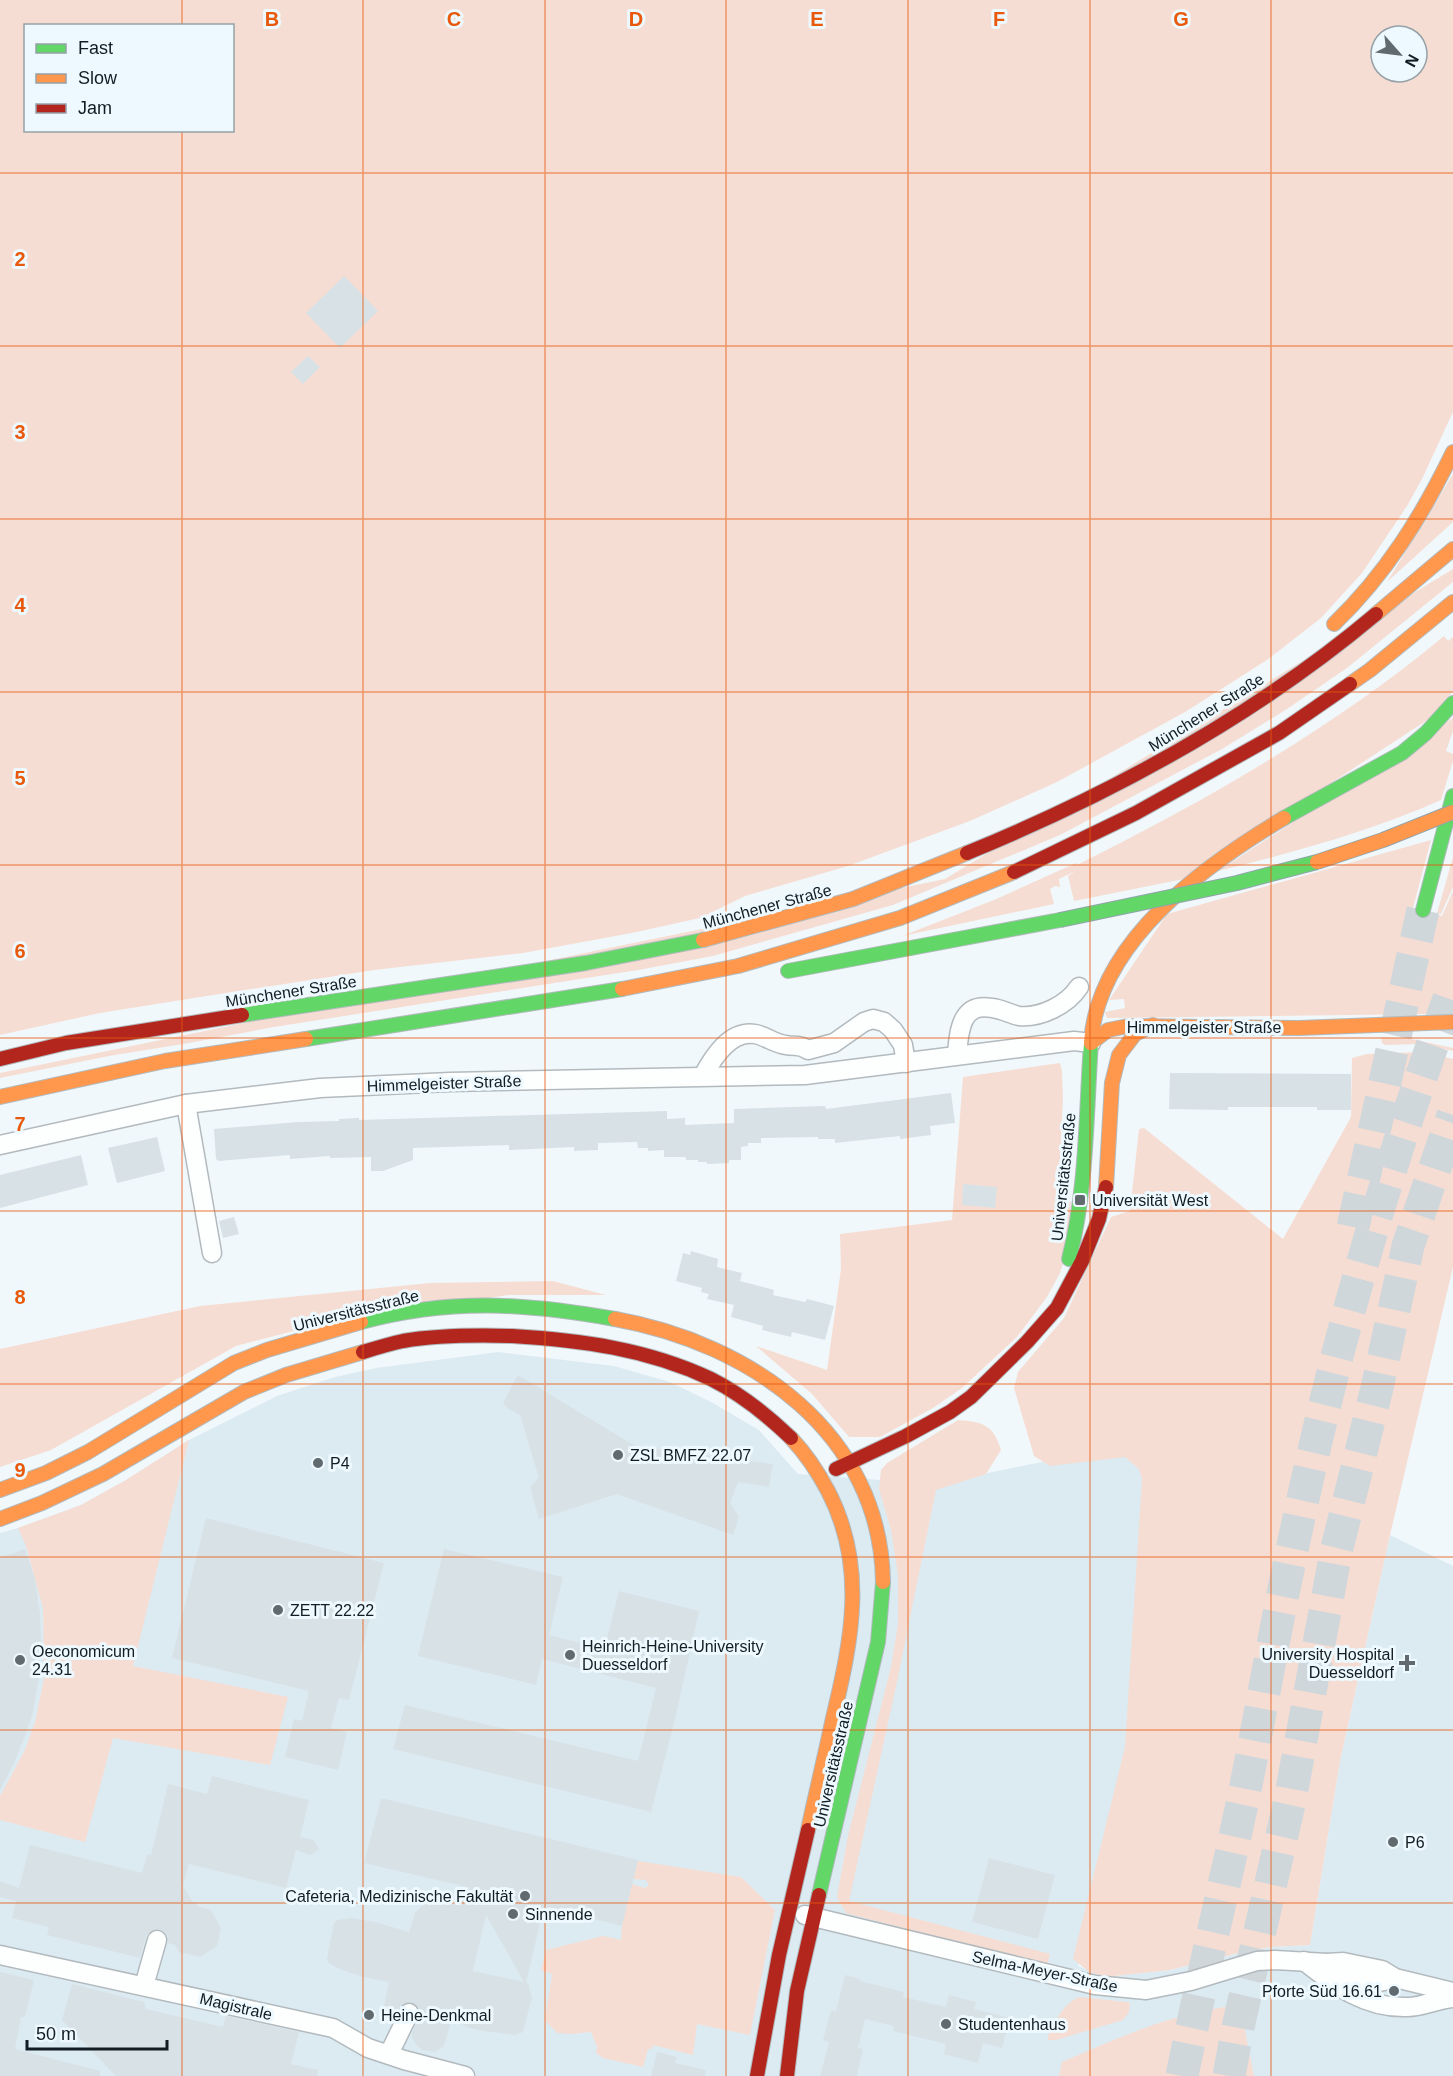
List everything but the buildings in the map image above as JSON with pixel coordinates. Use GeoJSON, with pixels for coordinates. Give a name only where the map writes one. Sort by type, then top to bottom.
{"type":"FeatureCollection","features":[{"type":"Feature","properties":{"kind":"main road"},"geometry":{"type":"LineString","coordinates":[[1325,632],[1360,601],[1387,567],[1412,530],[1453,452]]}},
{"type":"Feature","properties":{"kind":"main road","name":"Münchener Straße"},"geometry":{"type":"LineString","coordinates":[[0,1059],[78,1041],[586,963],[719,937],[853,899],[1008,836],[1115,786],[1190,743],[1263,697],[1340,644],[1453,549]]}},
{"type":"Feature","properties":{"kind":"main road"},"geometry":{"type":"LineString","coordinates":[[0,1097],[165,1061],[654,984],[738,966],[900,918],[1019,870],[1136,813],[1279,733],[1370,670],[1453,602]]}},
{"type":"Feature","properties":{"kind":"main road"},"geometry":{"type":"LineString","coordinates":[[1263,697],[1296,657]]}},
{"type":"Feature","properties":{"kind":"main road","name":"Universitätsstraße"},"geometry":{"type":"LineString","coordinates":[[1027,1341],[1061,1281],[1071,1256],[1080,1200],[1093,1018],[1103,987],[1116,966],[1145,926],[1204,871],[1236,846],[1406,750],[1435,725],[1453,703]]}},
{"type":"Feature","properties":{"kind":"main road"},"geometry":{"type":"LineString","coordinates":[[1423,910],[1453,796]]}},
{"type":"Feature","properties":{"kind":"main road"},"geometry":{"type":"LineString","coordinates":[[778,972],[1059,920],[1263,877],[1347,853],[1422,826],[1453,812]]}},
{"type":"Feature","properties":{"kind":"main road"},"geometry":{"type":"LineString","coordinates":[[654,984],[684,991]]}},
{"type":"Feature","properties":{"kind":"main road"},"geometry":{"type":"LineString","coordinates":[[1429,1024],[1453,1022]]}},
{"type":"Feature","properties":{"kind":"main road","name":"Himmelgeister Straße"},"geometry":{"type":"LineString","coordinates":[[1091,1043],[1101,1032],[1113,1027],[1153,1025],[1299,1028],[1429,1024]]}},
{"type":"Feature","properties":{"kind":"main road","name":"Universitätsstraße"},"geometry":{"type":"LineString","coordinates":[[822,1476],[906,1436],[950,1412],[971,1397],[1057,1308],[1082,1261],[1099,1219],[1106,1191],[1112,1083],[1119,1055],[1135,1034],[1153,1025]]}},
{"type":"Feature","properties":{"kind":"main road"},"geometry":{"type":"LineString","coordinates":[[1091,1043],[1114,1072]]}},
{"type":"Feature","properties":{"kind":"main road","name":"Universitätsstraße"},"geometry":{"type":"LineString","coordinates":[[0,1490],[59,1468],[242,1359],[355,1323],[435,1307],[533,1305],[650,1325],[709,1345],[769,1377],[786,1390],[838,1443],[849,1462],[877,1530],[882,1567],[882,1607],[878,1642],[797,1991],[787,2076]]}},
{"type":"Feature","properties":{"kind":"main road","name":"Universitätsstraße"},"geometry":{"type":"LineString","coordinates":[[0,1519],[22,1512],[100,1475],[222,1402],[273,1380],[402,1342],[454,1336],[523,1336],[602,1345],[645,1354],[698,1373],[752,1402],[774,1419],[797,1442],[822,1476],[839,1512],[848,1544],[853,1610],[842,1681],[788,1911],[757,2076]]}},
{"type":"Feature","properties":{"kind":"main road"},"geometry":{"type":"LineString","coordinates":[[842,1681],[868,1684]]}},
{"type":"Feature","properties":{"kind":"street"},"geometry":{"type":"LineString","coordinates":[[957,1054],[959,1034],[964,1018],[971,1010],[981,1006],[1015,1015],[1038,1014],[1072,998],[1079,987]]}},
{"type":"Feature","properties":{"kind":"street"},"geometry":{"type":"LineString","coordinates":[[808,1050],[834,1043],[864,1022],[873,1019],[884,1022],[893,1030],[903,1045],[906,1063]]}},
{"type":"Feature","properties":{"kind":"street","name":"Himmelgeister Straße"},"geometry":{"type":"LineString","coordinates":[[1429,1024],[1453,1036]]}},
{"type":"Feature","properties":{"kind":"street"},"geometry":{"type":"LineString","coordinates":[[703,1076],[711,1060],[726,1044],[744,1034],[755,1034],[785,1045],[803,1046],[808,1050],[810,1059],[806,1075]]}},
{"type":"Feature","properties":{"kind":"street","name":"Himmelgeister Straße"},"geometry":{"type":"LineString","coordinates":[[0,1145],[186,1104],[320,1088],[450,1082],[806,1075],[906,1063],[957,1054],[1074,1041],[1091,1043]]}},
{"type":"Feature","properties":{"kind":"street"},"geometry":{"type":"LineString","coordinates":[[771,1075],[777,1053],[785,1045]]}},
{"type":"Feature","properties":{"kind":"street"},"geometry":{"type":"LineString","coordinates":[[186,1104],[212,1253]]}},
{"type":"Feature","properties":{"kind":"street","name":"Selma-Meyer-Straße"},"geometry":{"type":"LineString","coordinates":[[788,1911],[1095,1985],[1146,1990],[1191,1981],[1257,1961],[1304,1961],[1343,1962],[1382,1970],[1395,1978],[1453,1992]]}},
{"type":"Feature","properties":{"kind":"street"},"geometry":{"type":"LineString","coordinates":[[144,1986],[157,1940]]}},
{"type":"Feature","properties":{"kind":"street","name":"Magistrale"},"geometry":{"type":"LineString","coordinates":[[0,1955],[333,2028],[381,2056],[455,2075]]}},
{"type":"Feature","properties":{"kind":"street"},"geometry":{"type":"LineString","coordinates":[[1304,1961],[1337,1987],[1369,2001],[1407,2007],[1453,1998]]}},
{"type":"Feature","properties":{"kind":"street"},"geometry":{"type":"LineString","coordinates":[[381,2056],[409,2013]]}},
{"type":"Feature","properties":{"kind":"shaded area"},"geometry":{"type":"Polygon","coordinates":[[[0,0],[1453,0],[1453,412],[1407,506],[1362,573],[1321,618],[1267,660],[1185,712],[1057,782],[970,821],[848,866],[745,896],[700,918],[523,953],[374,970],[100,1013],[0,1035],[0,0]]]}},
{"type":"Feature","properties":{"kind":"shaded area"},"geometry":{"type":"Polygon","coordinates":[[[1453,474],[1453,522],[1387,582],[1453,474]]]}},
{"type":"Feature","properties":{"kind":"shaded area"},"geometry":{"type":"Polygon","coordinates":[[[1453,569],[1453,582],[1347,668],[1222,749],[1060,835],[893,905],[713,956],[638,970],[274,1027],[0,1078],[0,1073],[945,879],[1453,569]]]}},
{"type":"Feature","properties":{"kind":"shaded area"},"geometry":{"type":"Polygon","coordinates":[[[1444,636],[1448,641],[1453,637],[1453,691],[1429,719],[1184,879],[1074,901],[1068,876],[1075,871],[1059,879],[1060,887],[1055,886],[1050,889],[1054,904],[902,936],[994,900],[1076,863],[1077,865],[1221,789],[1358,702],[1444,636]]]}},
{"type":"Feature","properties":{"kind":"shaded area"},"geometry":{"type":"Polygon","coordinates":[[[1453,718],[1453,731],[1446,751],[1453,754],[1453,761],[1441,800],[1359,832],[1218,871],[1453,718]]]}},
{"type":"Feature","properties":{"kind":"shaded area"},"geometry":{"type":"Polygon","coordinates":[[[1431,840],[1413,908],[1442,916],[1453,891],[1453,1011],[1433,1014],[1107,1018],[1105,1012],[1125,1008],[1124,999],[1109,1000],[1167,914],[1431,840]]]}},
{"type":"Feature","properties":{"kind":"shaded area"},"geometry":{"type":"Polygon","coordinates":[[[1453,857],[1453,887],[1441,914],[1437,913],[1453,857]]]}},
{"type":"Feature","properties":{"kind":"shaded area"},"geometry":{"type":"Polygon","coordinates":[[[1381,1037],[1411,1039],[1453,1048],[1453,1051],[1421,1044],[1385,1045],[1381,1037]]]}},
{"type":"Feature","properties":{"kind":"shaded area"},"geometry":{"type":"Polygon","coordinates":[[[1423,1052],[1453,1059],[1453,1267],[1340,1761],[1310,1945],[1271,1947],[1242,1952],[1170,1970],[1105,1977],[1088,1971],[1073,1959],[1125,1747],[1142,1479],[1139,1469],[1125,1457],[1050,1466],[1034,1456],[1014,1388],[1018,1372],[1064,1318],[1111,1217],[1130,1211],[1139,1129],[1144,1128],[1283,1239],[1351,1117],[1352,1058],[1367,1054],[1423,1052]]]}},
{"type":"Feature","properties":{"kind":"shaded area"},"geometry":{"type":"Polygon","coordinates":[[[1060,1063],[1063,1099],[1058,1199],[1071,1202],[1068,1247],[1060,1273],[1047,1297],[1017,1337],[962,1388],[933,1408],[880,1437],[849,1437],[812,1394],[756,1346],[827,1370],[841,1269],[840,1234],[952,1220],[963,1077],[1060,1063]]]}},
{"type":"Feature","properties":{"kind":"shaded area"},"geometry":{"type":"Polygon","coordinates":[[[553,1281],[606,1295],[508,1295],[325,1323],[236,1346],[51,1450],[0,1467],[0,1349],[200,1306],[430,1283],[553,1281]]]}},
{"type":"Feature","properties":{"kind":"shaded area","name":"Heinrich-Heine-University Duesseldorf"},"geometry":{"type":"Polygon","coordinates":[[[498,1352],[614,1366],[670,1382],[713,1403],[759,1430],[798,1474],[935,1484],[1153,1439],[1133,1744],[1078,1966],[1105,1977],[1170,1970],[1271,1947],[1310,1945],[1340,1761],[1390,1535],[1453,1566],[1453,2076],[0,2076],[0,1533],[81,1505],[189,1440],[277,1396],[335,1377],[376,1368],[498,1352]]]}},
{"type":"Feature","properties":{"kind":"shaded area"},"geometry":{"type":"Polygon","coordinates":[[[958,1420],[986,1426],[995,1435],[1001,1450],[986,1474],[936,1490],[849,1901],[1050,1954],[1047,1966],[846,1913],[837,1897],[848,1836],[891,1667],[898,1624],[898,1575],[891,1530],[879,1489],[881,1470],[887,1463],[958,1420]]]}},
{"type":"Feature","properties":{"kind":"shaded area"},"geometry":{"type":"Polygon","coordinates":[[[189,1440],[133,1666],[288,1697],[270,1765],[113,1738],[85,1842],[0,1820],[0,1796],[25,1750],[35,1722],[44,1679],[43,1608],[26,1546],[18,1528],[81,1505],[189,1440]]]}},
{"type":"Feature","properties":{"kind":"shaded area"},"geometry":{"type":"Polygon","coordinates":[[[638,1861],[741,1877],[775,1910],[750,2035],[697,2024],[693,2055],[653,2045],[652,2049],[648,2049],[643,2067],[603,2058],[596,2053],[597,2047],[591,2032],[557,2033],[545,2020],[552,1974],[541,1970],[546,1950],[603,1936],[621,1940],[622,1924],[632,1884],[645,1888],[649,1885],[646,1880],[633,1879],[638,1861]]]}},
{"type":"Feature","properties":{"kind":"shaded area"},"geometry":{"type":"Polygon","coordinates":[[[1079,1997],[1127,2002],[1130,2003],[1129,2012],[1123,2020],[1056,2040],[1048,2040],[1060,2014],[1068,2004],[1079,1997]]]}},
{"type":"Feature","properties":{"kind":"shaded area"},"geometry":{"type":"Polygon","coordinates":[[[1225,2007],[1241,2011],[1254,2076],[1059,2076],[1062,2062],[1102,2045],[1163,2022],[1225,2007]]]}},
{"type":"Feature","properties":{"kind":"tunnel"},"geometry":{"type":"LineString","coordinates":[[1353,1227],[1423,910]]}},
{"type":"Feature","properties":{"kind":"tunnel"},"geometry":{"type":"LineString","coordinates":[[1182,2076],[1245,1790],[1287,1572],[1326,1401],[1363,1262],[1405,1124],[1453,988]]}},
{"type":"Feature","properties":{"kind":"tunnel"},"geometry":{"type":"LineString","coordinates":[[1229,2076],[1290,1800],[1336,1552],[1377,1388],[1408,1246],[1453,1115]]}},
{"type":"Feature","properties":{"kind":"traffic: fast"},"geometry":{"type":"LineString","coordinates":[[1284,818],[1402,753],[1426,733],[1453,703]]}},
{"type":"Feature","properties":{"kind":"traffic: fast"},"geometry":{"type":"LineString","coordinates":[[1423,910],[1453,796]]}},
{"type":"Feature","properties":{"kind":"traffic: fast"},"geometry":{"type":"LineString","coordinates":[[1060,920],[1237,883],[1317,862]]}},
{"type":"Feature","properties":{"kind":"traffic: fast"},"geometry":{"type":"LineString","coordinates":[[788,971],[1060,920]]}},
{"type":"Feature","properties":{"kind":"traffic: fast"},"geometry":{"type":"LineString","coordinates":[[242,1015],[586,963],[703,940]]}},
{"type":"Feature","properties":{"kind":"traffic: fast"},"geometry":{"type":"LineString","coordinates":[[306,1039],[622,989]]}},
{"type":"Feature","properties":{"kind":"traffic: fast"},"geometry":{"type":"LineString","coordinates":[[1069,1259],[1083,1179],[1091,1043]]}},
{"type":"Feature","properties":{"kind":"traffic: fast"},"geometry":{"type":"LineString","coordinates":[[361,1322],[394,1314],[457,1306],[550,1309],[615,1319]]}},
{"type":"Feature","properties":{"kind":"traffic: fast"},"geometry":{"type":"LineString","coordinates":[[819,1895],[878,1642],[883,1582]]}},
{"type":"Feature","properties":{"kind":"traffic: slow"},"geometry":{"type":"LineString","coordinates":[[1334,624],[1370,585],[1401,543],[1429,499],[1453,452]]}},
{"type":"Feature","properties":{"kind":"traffic: slow"},"geometry":{"type":"LineString","coordinates":[[1376,614],[1453,549]]}},
{"type":"Feature","properties":{"kind":"traffic: slow"},"geometry":{"type":"LineString","coordinates":[[1350,684],[1453,602]]}},
{"type":"Feature","properties":{"kind":"traffic: slow"},"geometry":{"type":"LineString","coordinates":[[1317,862],[1383,840],[1453,812]]}},
{"type":"Feature","properties":{"kind":"traffic: slow"},"geometry":{"type":"LineString","coordinates":[[1091,1043],[1098,1006],[1113,972],[1134,940],[1160,910],[1190,883],[1221,859],[1284,818]]}},
{"type":"Feature","properties":{"kind":"traffic: slow"},"geometry":{"type":"LineString","coordinates":[[703,940],[853,899],[967,853]]}},
{"type":"Feature","properties":{"kind":"traffic: slow"},"geometry":{"type":"LineString","coordinates":[[622,989],[738,966],[900,918],[1014,872]]}},
{"type":"Feature","properties":{"kind":"traffic: slow"},"geometry":{"type":"LineString","coordinates":[[1091,1043],[1108,1030],[1128,1026],[1299,1028],[1453,1022]]}},
{"type":"Feature","properties":{"kind":"traffic: slow"},"geometry":{"type":"LineString","coordinates":[[1106,1187],[1112,1083],[1119,1055],[1135,1034],[1153,1025]]}},
{"type":"Feature","properties":{"kind":"traffic: slow"},"geometry":{"type":"LineString","coordinates":[[0,1097],[165,1061],[306,1039]]}},
{"type":"Feature","properties":{"kind":"traffic: slow"},"geometry":{"type":"LineString","coordinates":[[615,1319],[665,1331],[714,1349],[759,1373],[799,1404],[833,1440],[859,1481],[876,1529],[883,1582]]}},
{"type":"Feature","properties":{"kind":"traffic: slow"},"geometry":{"type":"LineString","coordinates":[[0,1490],[46,1473],[88,1452],[234,1363],[267,1350],[361,1322]]}},
{"type":"Feature","properties":{"kind":"traffic: slow"},"geometry":{"type":"LineString","coordinates":[[0,1519],[42,1503],[103,1474],[244,1392],[286,1375],[363,1352]]}},
{"type":"Feature","properties":{"kind":"traffic: slow"},"geometry":{"type":"LineString","coordinates":[[791,1438],[802,1450],[828,1491],[840,1519],[848,1547],[852,1575],[852,1603],[846,1660],[808,1830]]}},
{"type":"Feature","properties":{"kind":"traffic: jam"},"geometry":{"type":"LineString","coordinates":[[967,853],[1075,805],[1180,749],[1282,686],[1376,614]]}},
{"type":"Feature","properties":{"kind":"traffic: jam"},"geometry":{"type":"LineString","coordinates":[[1014,872],[1136,813],[1279,733],[1350,684]]}},
{"type":"Feature","properties":{"kind":"traffic: jam"},"geometry":{"type":"LineString","coordinates":[[0,1059],[66,1043],[242,1015]]}},
{"type":"Feature","properties":{"kind":"traffic: jam"},"geometry":{"type":"LineString","coordinates":[[836,1469],[950,1412],[971,1397],[1027,1342],[1057,1308],[1082,1261],[1099,1219],[1106,1187]]}},
{"type":"Feature","properties":{"kind":"traffic: jam"},"geometry":{"type":"LineString","coordinates":[[363,1352],[403,1341],[430,1338],[512,1336],[588,1343],[638,1353],[687,1369],[733,1391],[773,1421],[791,1438]]}},
{"type":"Feature","properties":{"kind":"traffic: jam"},"geometry":{"type":"LineString","coordinates":[[757,2076],[779,1955],[808,1830]]}},
{"type":"Feature","properties":{"kind":"traffic: jam"},"geometry":{"type":"LineString","coordinates":[[787,2076],[797,1991],[819,1895]]}},
{"type":"Feature","properties":{"kind":"place","name":"Universität West"},"geometry":{"type":"Point","coordinates":[1080,1200]}},
{"type":"Feature","properties":{"kind":"place","name":"ZSL BMFZ 22.07"},"geometry":{"type":"Point","coordinates":[618,1455]}},
{"type":"Feature","properties":{"kind":"place","name":"P4"},"geometry":{"type":"Point","coordinates":[318,1463]}},
{"type":"Feature","properties":{"kind":"place","name":"ZETT 22.22"},"geometry":{"type":"Point","coordinates":[278,1610]}},
{"type":"Feature","properties":{"kind":"place","name":"Heinrich-Heine-University Duesseldorf"},"geometry":{"type":"Point","coordinates":[570,1655]}},
{"type":"Feature","properties":{"kind":"place","name":"Oeconomicum 24.31"},"geometry":{"type":"Point","coordinates":[20,1660]}},
{"type":"Feature","properties":{"kind":"place","name":"University Hospital Duesseldorf"},"geometry":{"type":"Point","coordinates":[1407,1663]}},
{"type":"Feature","properties":{"kind":"place","name":"P6"},"geometry":{"type":"Point","coordinates":[1393,1842]}},
{"type":"Feature","properties":{"kind":"place","name":"Cafeteria, Medizinische Fakultät"},"geometry":{"type":"Point","coordinates":[525,1896]}},
{"type":"Feature","properties":{"kind":"place","name":"Sinnende"},"geometry":{"type":"Point","coordinates":[513,1914]}},
{"type":"Feature","properties":{"kind":"place","name":"Pforte Süd 16.61"},"geometry":{"type":"Point","coordinates":[1394,1991]}},
{"type":"Feature","properties":{"kind":"place","name":"Heine-Denkmal"},"geometry":{"type":"Point","coordinates":[369,2015]}},
{"type":"Feature","properties":{"kind":"place","name":"Studentenhaus"},"geometry":{"type":"Point","coordinates":[946,2024]}}]}
